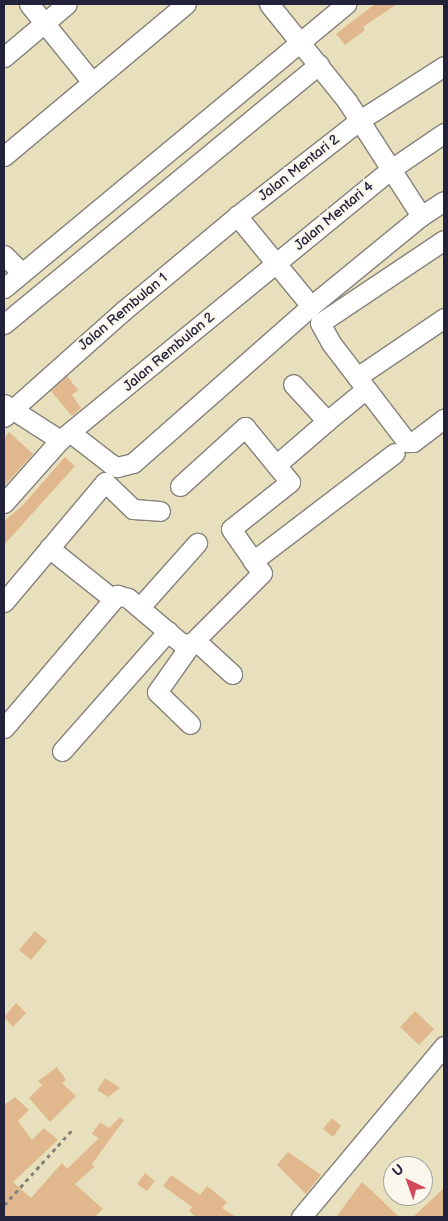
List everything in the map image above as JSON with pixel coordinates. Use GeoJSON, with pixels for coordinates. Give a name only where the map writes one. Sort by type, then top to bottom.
{"type":"FeatureCollection","features":[{"type":"Feature","properties":{"kind":"street"},"geometry":{"type":"LineString","coordinates":[[29,4],[92,82]]}},
{"type":"Feature","properties":{"kind":"street"},"geometry":{"type":"LineString","coordinates":[[4,56],[67,4]]}},
{"type":"Feature","properties":{"kind":"street"},"geometry":{"type":"LineString","coordinates":[[4,156],[186,4]]}},
{"type":"Feature","properties":{"kind":"street"},"geometry":{"type":"LineString","coordinates":[[270,4],[319,64],[360,120],[421,216]]}},
{"type":"Feature","properties":{"kind":"street"},"geometry":{"type":"LineString","coordinates":[[4,288],[346,4]]}},
{"type":"Feature","properties":{"kind":"street"},"geometry":{"type":"LineString","coordinates":[[4,324],[319,64]]}},
{"type":"Feature","properties":{"kind":"street","name":"Jalan Mentari 2"},"geometry":{"type":"LineString","coordinates":[[237,216],[360,120],[444,66]]}},
{"type":"Feature","properties":{"kind":"street","name":"Jalan Mentari 4"},"geometry":{"type":"LineString","coordinates":[[276,264],[391,169],[444,133]]}},
{"type":"Feature","properties":{"kind":"street"},"geometry":{"type":"LineString","coordinates":[[6,410],[66,437],[117,467],[134,463],[311,306],[421,216],[444,201]]}},
{"type":"Feature","properties":{"kind":"street"},"geometry":{"type":"LineString","coordinates":[[237,216],[311,306]]}},
{"type":"Feature","properties":{"kind":"street","name":"Jalan Rembulan 1"},"geometry":{"type":"LineString","coordinates":[[6,410],[237,216]]}},
{"type":"Feature","properties":{"kind":"street"},"geometry":{"type":"LineString","coordinates":[[444,240],[320,323],[361,383],[407,442],[412,442],[444,419]]}},
{"type":"Feature","properties":{"kind":"street"},"geometry":{"type":"LineString","coordinates":[[4,255],[21,272]]}},
{"type":"Feature","properties":{"kind":"street","name":"Jalan Rembulan 2"},"geometry":{"type":"LineString","coordinates":[[4,503],[66,437],[276,264]]}},
{"type":"Feature","properties":{"kind":"street"},"geometry":{"type":"LineString","coordinates":[[276,465],[327,421],[361,383],[444,318]]}},
{"type":"Feature","properties":{"kind":"street"},"geometry":{"type":"LineString","coordinates":[[293,384],[327,421]]}},
{"type":"Feature","properties":{"kind":"street"},"geometry":{"type":"LineString","coordinates":[[180,486],[245,427],[290,482],[231,529],[262,573],[194,643],[157,690],[159,696],[190,724]]}},
{"type":"Feature","properties":{"kind":"street"},"geometry":{"type":"LineString","coordinates":[[253,561],[395,453]]}},
{"type":"Feature","properties":{"kind":"street"},"geometry":{"type":"LineString","coordinates":[[4,602],[105,482],[133,509],[160,510]]}},
{"type":"Feature","properties":{"kind":"street"},"geometry":{"type":"LineString","coordinates":[[140,607],[197,543]]}},
{"type":"Feature","properties":{"kind":"street"},"geometry":{"type":"LineString","coordinates":[[49,548],[113,599]]}},
{"type":"Feature","properties":{"kind":"street"},"geometry":{"type":"LineString","coordinates":[[4,728],[113,599],[124,595],[186,645],[194,643]]}},
{"type":"Feature","properties":{"kind":"street"},"geometry":{"type":"LineString","coordinates":[[62,751],[168,631]]}},
{"type":"Feature","properties":{"kind":"street"},"geometry":{"type":"LineString","coordinates":[[194,643],[232,674]]}},
{"type":"Feature","properties":{"kind":"street"},"geometry":{"type":"LineString","coordinates":[[301,1217],[444,1046]]}},
{"type":"Feature","properties":{"kind":"path"},"geometry":{"type":"LineString","coordinates":[[4,1205],[72,1130]]}},
{"type":"Feature","properties":{"kind":"building"},"geometry":{"type":"Polygon","coordinates":[[[375,4],[397,4],[363,27],[365,30],[345,45],[336,34],[375,4]]]}},
{"type":"Feature","properties":{"kind":"building"},"geometry":{"type":"Polygon","coordinates":[[[67,376],[78,390],[72,395],[81,408],[72,416],[51,391],[67,376]]]}},
{"type":"Feature","properties":{"kind":"building"},"geometry":{"type":"Polygon","coordinates":[[[9,432],[33,454],[4,486],[4,439],[9,432]]]}},
{"type":"Feature","properties":{"kind":"building"},"geometry":{"type":"Polygon","coordinates":[[[65,457],[75,466],[4,545],[4,521],[22,506],[65,457]]]}},
{"type":"Feature","properties":{"kind":"building"},"geometry":{"type":"Polygon","coordinates":[[[35,931],[47,941],[31,960],[19,950],[35,931]]]}},
{"type":"Feature","properties":{"kind":"building"},"geometry":{"type":"Polygon","coordinates":[[[16,1003],[26,1013],[13,1027],[4,1017],[16,1003]]]}},
{"type":"Feature","properties":{"kind":"building"},"geometry":{"type":"Polygon","coordinates":[[[415,1011],[434,1029],[419,1045],[400,1027],[415,1011]]]}},
{"type":"Feature","properties":{"kind":"building"},"geometry":{"type":"Polygon","coordinates":[[[57,1067],[66,1080],[62,1083],[76,1096],[50,1122],[29,1098],[42,1085],[38,1081],[57,1067]]]}},
{"type":"Feature","properties":{"kind":"building"},"geometry":{"type":"Polygon","coordinates":[[[105,1078],[120,1088],[108,1097],[97,1090],[105,1078]]]}},
{"type":"Feature","properties":{"kind":"building"},"geometry":{"type":"Polygon","coordinates":[[[15,1097],[29,1110],[18,1121],[32,1140],[44,1128],[58,1140],[13,1182],[31,1198],[62,1163],[67,1169],[99,1138],[92,1134],[100,1122],[109,1128],[120,1117],[124,1120],[92,1164],[94,1167],[75,1184],[103,1209],[95,1217],[4,1217],[4,1105],[15,1097]]]}},
{"type":"Feature","properties":{"kind":"building"},"geometry":{"type":"Polygon","coordinates":[[[332,1118],[341,1126],[333,1137],[323,1129],[332,1118]]]}},
{"type":"Feature","properties":{"kind":"building"},"geometry":{"type":"Polygon","coordinates":[[[288,1152],[321,1175],[306,1194],[277,1165],[288,1152]]]}},
{"type":"Feature","properties":{"kind":"building"},"geometry":{"type":"Polygon","coordinates":[[[145,1173],[155,1181],[147,1191],[137,1184],[145,1173]]]}},
{"type":"Feature","properties":{"kind":"building"},"geometry":{"type":"Polygon","coordinates":[[[171,1175],[200,1195],[207,1186],[227,1202],[222,1208],[236,1217],[196,1217],[189,1211],[192,1207],[163,1186],[171,1175]]]}},
{"type":"Feature","properties":{"kind":"building"},"geometry":{"type":"Polygon","coordinates":[[[362,1182],[383,1202],[383,1206],[388,1206],[399,1217],[336,1217],[362,1182]]]}},
{"type":"Feature","properties":{"kind":"building"},"geometry":{"type":"Polygon","coordinates":[[[444,1188],[444,1217],[413,1217],[425,1206],[433,1206],[433,1198],[444,1188]]]}}]}
